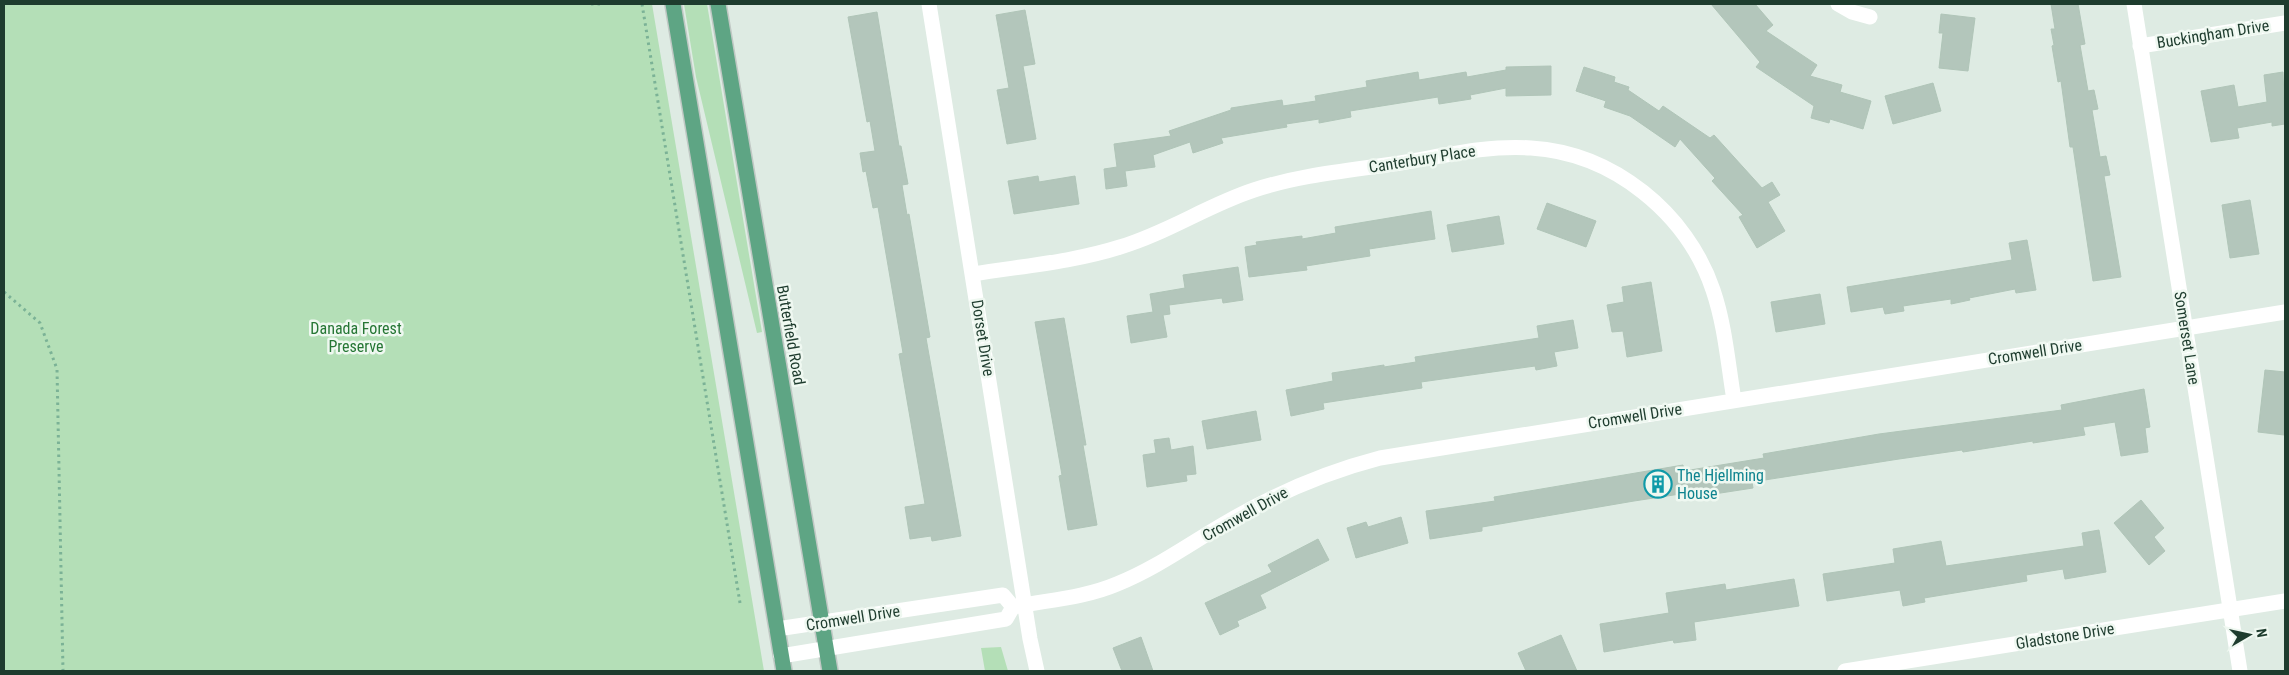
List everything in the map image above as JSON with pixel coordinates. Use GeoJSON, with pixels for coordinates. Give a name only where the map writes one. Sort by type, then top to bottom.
{"type":"FeatureCollection","features":[{"type":"Feature","properties":{"kind":"main road"},"geometry":{"type":"LineString","coordinates":[[673,4],[783,664]]}},
{"type":"Feature","properties":{"kind":"main road","name":"Butterfield Road"},"geometry":{"type":"LineString","coordinates":[[718,4],[830,671]]}},
{"type":"Feature","properties":{"kind":"street","name":"Dorset Drive"},"geometry":{"type":"LineString","coordinates":[[929,4],[973,274],[1019,606],[1037,671]]}},
{"type":"Feature","properties":{"kind":"street"},"geometry":{"type":"LineString","coordinates":[[1838,4],[1852,12],[1870,17]]}},
{"type":"Feature","properties":{"kind":"street","name":"Somerset Lane"},"geometry":{"type":"LineString","coordinates":[[2134,4],[2240,671]]}},
{"type":"Feature","properties":{"kind":"street","name":"Buckingham Drive"},"geometry":{"type":"LineString","coordinates":[[2140,46],[2285,22]]}},
{"type":"Feature","properties":{"kind":"street","name":"Canterbury Place"},"geometry":{"type":"LineString","coordinates":[[973,274],[1085,256],[1120,247],[1141,240],[1235,197],[1276,184],[1481,149],[1534,148],[1586,160],[1640,188],[1685,236],[1705,270],[1717,304],[1734,400]]}},
{"type":"Feature","properties":{"kind":"street","name":"Cromwell Drive"},"geometry":{"type":"LineString","coordinates":[[783,664],[826,650],[1006,619],[1019,606],[1078,596],[1124,581],[1161,562],[1267,499],[1306,481],[1352,465],[1412,451],[2285,312]]}},
{"type":"Feature","properties":{"kind":"street","name":"Cromwell Drive"},"geometry":{"type":"LineString","coordinates":[[777,629],[1003,595],[1019,606]]}},
{"type":"Feature","properties":{"kind":"street","name":"Gladstone Drive"},"geometry":{"type":"LineString","coordinates":[[1845,671],[2285,601]]}},
{"type":"Feature","properties":{"kind":"path"},"geometry":{"type":"LineString","coordinates":[[591,4],[601,4]]}},
{"type":"Feature","properties":{"kind":"path"},"geometry":{"type":"LineString","coordinates":[[642,4],[740,603]]}},
{"type":"Feature","properties":{"kind":"path"},"geometry":{"type":"LineString","coordinates":[[4,292],[40,323],[57,369],[62,671]]}},
{"type":"Feature","properties":{"kind":"green space","name":"Danada Forest Preserve"},"geometry":{"type":"Polygon","coordinates":[[[4,4],[652,4],[764,671],[4,671],[4,4]]]}},
{"type":"Feature","properties":{"kind":"green space"},"geometry":{"type":"Polygon","coordinates":[[[684,4],[707,4],[762,332],[757,333],[696,77],[684,4]]]}},
{"type":"Feature","properties":{"kind":"green space"},"geometry":{"type":"Polygon","coordinates":[[[1001,647],[1008,671],[985,671],[981,648],[1001,647]]]}},
{"type":"Feature","properties":{"kind":"building"},"geometry":{"type":"Polygon","coordinates":[[[1711,4],[1755,4],[1773,25],[1766,31],[1817,65],[1810,76],[1842,85],[1840,92],[1871,101],[1863,129],[1830,119],[1829,123],[1811,118],[1814,106],[1756,67],[1760,62],[1711,4]]]}},
{"type":"Feature","properties":{"kind":"building"},"geometry":{"type":"Polygon","coordinates":[[[2051,4],[2078,4],[2085,44],[2080,45],[2088,91],[2094,90],[2098,109],[2092,110],[2100,157],[2106,156],[2110,175],[2104,176],[2121,277],[2093,281],[2073,147],[2070,147],[2061,81],[2058,82],[2052,46],[2054,45],[2051,29],[2055,29],[2051,4]]]}},
{"type":"Feature","properties":{"kind":"building"},"geometry":{"type":"Polygon","coordinates":[[[1025,10],[1035,64],[1023,66],[1036,139],[1007,144],[997,90],[1009,88],[996,15],[1025,10]]]}},
{"type":"Feature","properties":{"kind":"building"},"geometry":{"type":"Polygon","coordinates":[[[877,12],[899,146],[901,146],[908,184],[902,185],[907,215],[909,214],[930,337],[926,338],[961,536],[932,541],[931,536],[910,539],[905,507],[925,504],[899,354],[903,353],[878,207],[873,208],[866,171],[863,172],[860,153],[875,151],[870,121],[867,122],[848,17],[877,12]]]}},
{"type":"Feature","properties":{"kind":"building"},"geometry":{"type":"Polygon","coordinates":[[[1941,14],[1975,18],[1968,71],[1939,68],[1943,33],[1939,33],[1941,14]]]}},
{"type":"Feature","properties":{"kind":"building"},"geometry":{"type":"Polygon","coordinates":[[[1551,66],[1551,95],[1506,96],[1506,88],[1470,95],[1471,99],[1439,104],[1438,97],[1350,111],[1351,117],[1319,123],[1319,119],[1286,124],[1287,127],[1221,138],[1223,143],[1193,153],[1190,142],[1153,155],[1155,167],[1125,171],[1127,186],[1106,189],[1104,169],[1117,167],[1114,144],[1171,136],[1169,131],[1231,110],[1231,108],[1282,100],[1283,106],[1316,101],[1315,96],[1367,87],[1366,81],[1418,72],[1419,80],[1466,72],[1467,77],[1506,70],[1506,67],[1551,66]]]}},
{"type":"Feature","properties":{"kind":"building"},"geometry":{"type":"Polygon","coordinates":[[[1584,67],[1615,77],[1614,82],[1629,87],[1628,90],[1659,111],[1663,106],[1710,138],[1714,135],[1762,188],[1772,182],[1780,195],[1768,202],[1785,231],[1757,248],[1739,217],[1743,215],[1712,181],[1715,178],[1680,139],[1675,147],[1630,116],[1604,107],[1606,101],[1576,91],[1584,67]]]}},
{"type":"Feature","properties":{"kind":"building"},"geometry":{"type":"Polygon","coordinates":[[[2283,72],[2285,124],[2272,126],[2272,122],[2237,128],[2239,138],[2211,142],[2201,91],[2234,85],[2238,107],[2267,102],[2264,75],[2283,72]]]}},
{"type":"Feature","properties":{"kind":"building"},"geometry":{"type":"Polygon","coordinates":[[[1933,83],[1941,111],[1893,124],[1885,96],[1933,83]]]}},
{"type":"Feature","properties":{"kind":"building"},"geometry":{"type":"Polygon","coordinates":[[[1038,176],[1039,182],[1075,176],[1079,204],[1014,214],[1008,181],[1038,176]]]}},
{"type":"Feature","properties":{"kind":"building"},"geometry":{"type":"Polygon","coordinates":[[[2250,200],[2259,254],[2230,258],[2222,205],[2250,200]]]}},
{"type":"Feature","properties":{"kind":"building"},"geometry":{"type":"Polygon","coordinates":[[[1547,203],[1596,221],[1586,247],[1537,229],[1547,203]]]}},
{"type":"Feature","properties":{"kind":"building"},"geometry":{"type":"Polygon","coordinates":[[[1431,211],[1435,239],[1369,249],[1370,256],[1306,266],[1307,270],[1249,277],[1245,247],[1257,245],[1256,242],[1302,236],[1302,239],[1336,233],[1335,227],[1431,211]]]}},
{"type":"Feature","properties":{"kind":"building"},"geometry":{"type":"Polygon","coordinates":[[[1499,216],[1504,244],[1452,252],[1447,225],[1499,216]]]}},
{"type":"Feature","properties":{"kind":"building"},"geometry":{"type":"Polygon","coordinates":[[[2027,240],[2036,290],[2016,293],[2015,289],[1969,298],[1970,300],[1951,304],[1951,299],[1903,306],[1904,311],[1885,314],[1883,307],[1851,312],[1847,287],[2012,260],[2009,243],[2027,240]]]}},
{"type":"Feature","properties":{"kind":"building"},"geometry":{"type":"Polygon","coordinates":[[[1238,267],[1243,300],[1223,303],[1222,298],[1169,305],[1170,314],[1163,315],[1167,337],[1131,343],[1127,316],[1153,312],[1150,294],[1185,288],[1183,275],[1238,267]]]}},
{"type":"Feature","properties":{"kind":"building"},"geometry":{"type":"Polygon","coordinates":[[[1651,282],[1662,351],[1627,357],[1623,331],[1612,332],[1607,305],[1624,302],[1622,287],[1651,282]]]}},
{"type":"Feature","properties":{"kind":"building"},"geometry":{"type":"Polygon","coordinates":[[[1820,294],[1825,324],[1776,332],[1771,302],[1820,294]]]}},
{"type":"Feature","properties":{"kind":"building"},"geometry":{"type":"Polygon","coordinates":[[[1064,318],[1086,445],[1083,445],[1097,525],[1068,530],[1059,476],[1062,475],[1035,322],[1064,318]]]}},
{"type":"Feature","properties":{"kind":"building"},"geometry":{"type":"Polygon","coordinates":[[[1573,320],[1578,348],[1554,352],[1557,366],[1536,370],[1535,366],[1421,382],[1422,388],[1323,403],[1324,409],[1291,416],[1286,390],[1333,381],[1332,373],[1416,362],[1415,357],[1539,338],[1537,326],[1573,320]]]}},
{"type":"Feature","properties":{"kind":"building"},"geometry":{"type":"Polygon","coordinates":[[[2265,370],[2285,372],[2284,435],[2258,432],[2265,370]]]}},
{"type":"Feature","properties":{"kind":"building"},"geometry":{"type":"Polygon","coordinates":[[[2144,389],[2150,427],[2145,428],[2148,452],[2121,456],[2115,422],[2083,427],[2085,435],[1963,452],[1962,450],[1752,482],[1753,488],[1701,496],[1700,491],[1634,501],[1482,527],[1482,531],[1430,539],[1426,511],[1495,501],[1494,497],[1683,465],[1684,471],[1764,458],[1763,454],[1879,434],[2062,410],[2061,405],[2144,389]]]}},
{"type":"Feature","properties":{"kind":"building"},"geometry":{"type":"Polygon","coordinates":[[[1256,411],[1261,440],[1207,449],[1202,421],[1256,411]]]}},
{"type":"Feature","properties":{"kind":"building"},"geometry":{"type":"Polygon","coordinates":[[[1169,438],[1171,450],[1193,446],[1196,474],[1186,475],[1187,481],[1147,487],[1143,455],[1156,453],[1154,440],[1169,438]]]}},
{"type":"Feature","properties":{"kind":"building"},"geometry":{"type":"Polygon","coordinates":[[[2141,500],[2164,528],[2154,537],[2165,551],[2149,565],[2114,523],[2141,500]]]}},
{"type":"Feature","properties":{"kind":"building"},"geometry":{"type":"Polygon","coordinates":[[[1401,517],[1408,543],[1356,558],[1347,528],[1366,522],[1368,527],[1401,517]]]}},
{"type":"Feature","properties":{"kind":"building"},"geometry":{"type":"Polygon","coordinates":[[[2099,530],[2106,572],[2065,579],[2063,569],[2026,575],[2027,581],[1924,598],[1925,602],[1903,606],[1900,590],[1827,601],[1823,574],[1895,563],[1893,549],[1941,541],[1946,566],[2084,546],[2082,533],[2099,530]]]}},
{"type":"Feature","properties":{"kind":"building"},"geometry":{"type":"Polygon","coordinates":[[[1318,539],[1329,560],[1260,595],[1266,608],[1237,621],[1239,626],[1220,635],[1205,603],[1272,572],[1268,565],[1318,539]]]}},
{"type":"Feature","properties":{"kind":"building"},"geometry":{"type":"Polygon","coordinates":[[[1794,579],[1799,606],[1694,622],[1696,640],[1674,643],[1673,640],[1604,652],[1600,624],[1669,613],[1666,593],[1725,584],[1726,590],[1794,579]]]}},
{"type":"Feature","properties":{"kind":"building"},"geometry":{"type":"Polygon","coordinates":[[[1561,635],[1577,671],[1526,671],[1518,653],[1561,635]]]}},
{"type":"Feature","properties":{"kind":"building"},"geometry":{"type":"Polygon","coordinates":[[[1141,637],[1153,671],[1122,671],[1113,648],[1141,637]]]}},
{"type":"Feature","properties":{"kind":"place","name":"The Hjellming House"},"geometry":{"type":"Point","coordinates":[1658,484]}}]}
